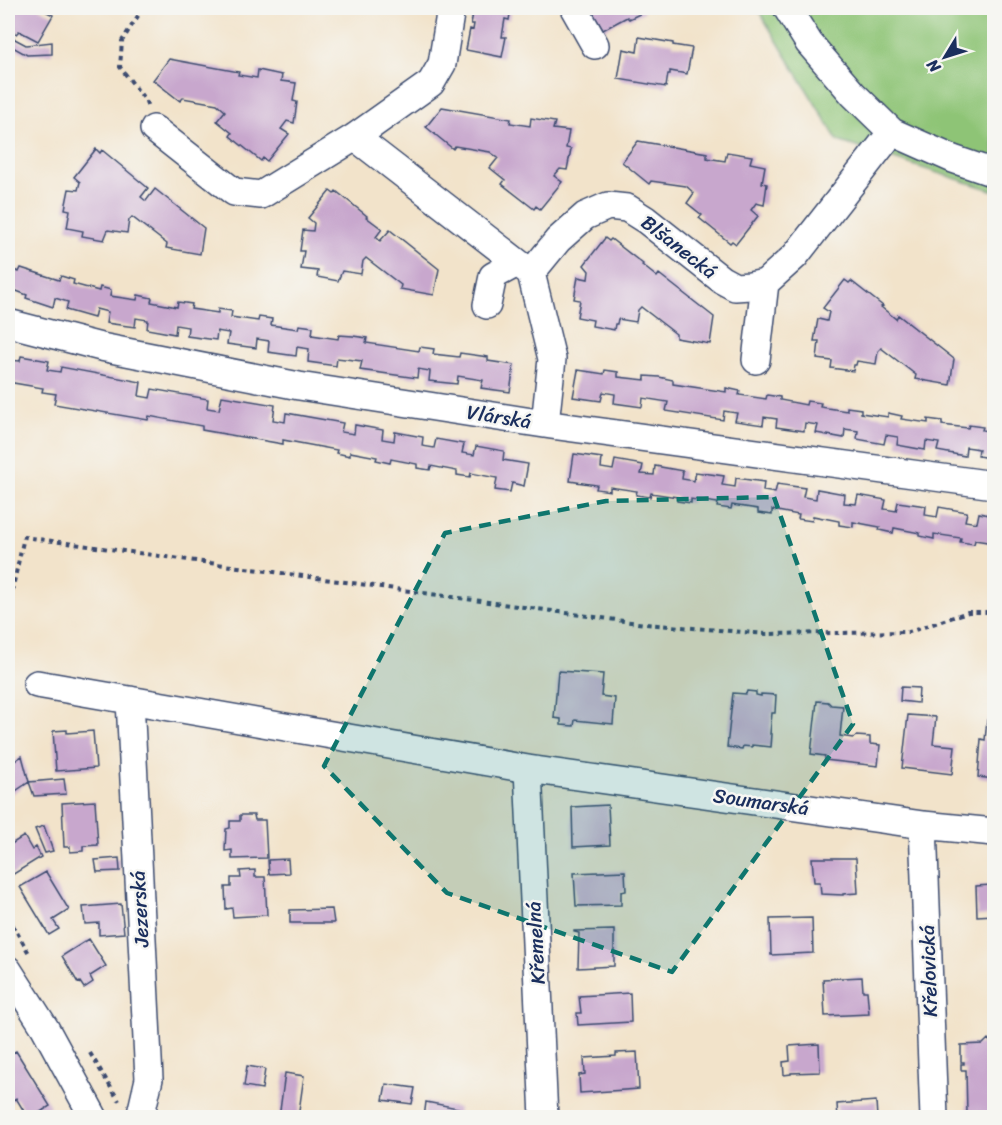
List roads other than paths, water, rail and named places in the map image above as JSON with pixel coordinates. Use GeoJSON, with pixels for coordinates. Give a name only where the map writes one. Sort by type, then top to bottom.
{"type":"FeatureCollection","features":[{"type":"Feature","properties":{"kind":"street"},"geometry":{"type":"LineString","coordinates":[[154,129],[234,192],[261,195],[355,137],[431,83],[441,64],[451,8]]}},
{"type":"Feature","properties":{"kind":"street"},"geometry":{"type":"LineString","coordinates":[[574,8],[594,45]]}},
{"type":"Feature","properties":{"kind":"street"},"geometry":{"type":"LineString","coordinates":[[787,8],[809,43],[853,94],[891,132],[952,159],[994,173]]}},
{"type":"Feature","properties":{"kind":"street"},"geometry":{"type":"LineString","coordinates":[[756,360],[765,283],[795,256],[891,132]]}},
{"type":"Feature","properties":{"kind":"street"},"geometry":{"type":"LineString","coordinates":[[355,137],[524,268],[552,359],[545,424]]}},
{"type":"Feature","properties":{"kind":"street","name":"Blšanecká"},"geometry":{"type":"LineString","coordinates":[[487,305],[493,276],[524,268],[585,216],[608,206],[627,208],[646,220],[722,280],[735,287],[765,283]]}},
{"type":"Feature","properties":{"kind":"street","name":"Vlárská"},"geometry":{"type":"LineString","coordinates":[[8,323],[101,346],[299,386],[545,424],[994,485]]}},
{"type":"Feature","properties":{"kind":"street","name":"Soumarská"},"geometry":{"type":"LineString","coordinates":[[37,684],[528,769],[923,825],[994,832]]}},
{"type":"Feature","properties":{"kind":"street","name":"Jezerská"},"geometry":{"type":"LineString","coordinates":[[130,700],[149,1079],[140,1118]]}},
{"type":"Feature","properties":{"kind":"street","name":"Křemelná"},"geometry":{"type":"LineString","coordinates":[[528,769],[544,1118]]}},
{"type":"Feature","properties":{"kind":"street","name":"Křelovická"},"geometry":{"type":"LineString","coordinates":[[923,825],[934,1118]]}},
{"type":"Feature","properties":{"kind":"street"},"geometry":{"type":"LineString","coordinates":[[8,970],[45,1028],[94,1118]]}}]}
